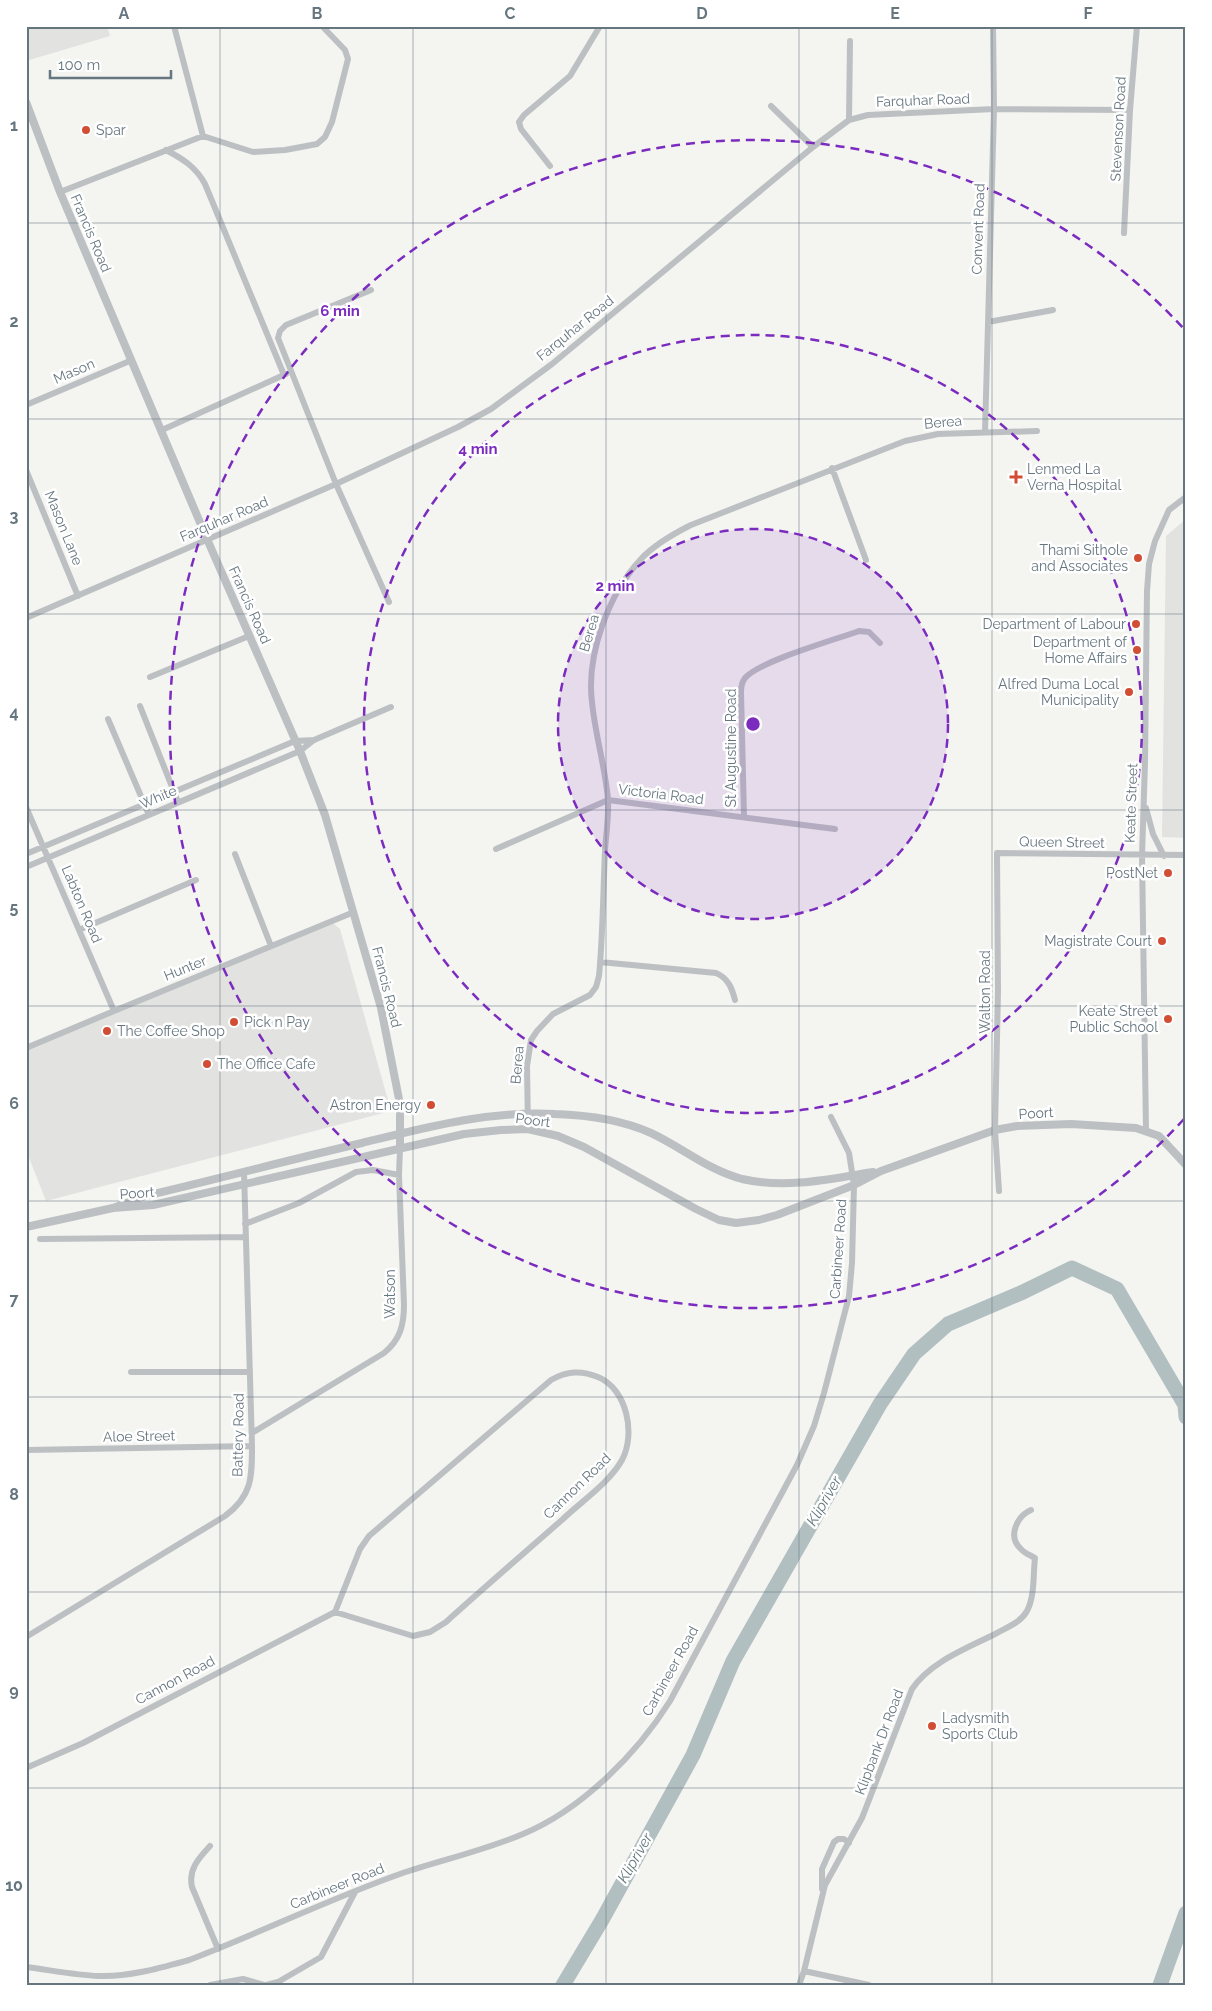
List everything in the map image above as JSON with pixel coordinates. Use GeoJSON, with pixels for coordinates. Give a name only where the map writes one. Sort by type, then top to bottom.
{"type":"FeatureCollection","features":[{"type":"Feature","properties":{"kind":"street"},"geometry":{"type":"LineString","coordinates":[[174,26],[203,136]]}},
{"type":"Feature","properties":{"kind":"street"},"geometry":{"type":"LineString","coordinates":[[60,192],[203,136],[235,148],[253,152],[312,146],[321,142],[332,122],[348,59],[345,50],[322,26]]}},
{"type":"Feature","properties":{"kind":"street"},"geometry":{"type":"LineString","coordinates":[[550,166],[521,129],[519,122],[524,115],[570,76],[600,26]]}},
{"type":"Feature","properties":{"kind":"street","name":"Convent Road"},"geometry":{"type":"LineString","coordinates":[[985,432],[994,110],[993,26]]}},
{"type":"Feature","properties":{"kind":"street","name":"Stevenson Road"},"geometry":{"type":"LineString","coordinates":[[1124,233],[1130,110],[1137,26]]}},
{"type":"Feature","properties":{"kind":"street"},"geometry":{"type":"LineString","coordinates":[[849,120],[850,41]]}},
{"type":"Feature","properties":{"kind":"street","name":"Francis Road"},"geometry":{"type":"LineString","coordinates":[[26,102],[60,192],[207,540],[300,751],[325,815],[381,1008],[400,1104],[401,1134]]}},
{"type":"Feature","properties":{"kind":"street"},"geometry":{"type":"LineString","coordinates":[[771,106],[813,147]]}},
{"type":"Feature","properties":{"kind":"street","name":"Farquhar Road"},"geometry":{"type":"LineString","coordinates":[[26,618],[336,484],[458,427],[510,396],[552,364],[813,147],[849,120],[868,115],[994,110],[1130,110]]}},
{"type":"Feature","properties":{"kind":"street"},"geometry":{"type":"LineString","coordinates":[[166,150],[192,167],[205,184],[389,602]]}},
{"type":"Feature","properties":{"kind":"street"},"geometry":{"type":"LineString","coordinates":[[287,374],[279,346],[278,338],[280,331],[286,326],[371,290]]}},
{"type":"Feature","properties":{"kind":"street"},"geometry":{"type":"LineString","coordinates":[[988,322],[1053,310]]}},
{"type":"Feature","properties":{"kind":"street","name":"Mason"},"geometry":{"type":"LineString","coordinates":[[26,405],[132,360]]}},
{"type":"Feature","properties":{"kind":"street"},"geometry":{"type":"LineString","coordinates":[[162,430],[287,374]]}},
{"type":"Feature","properties":{"kind":"street","name":"Berea"},"geometry":{"type":"LineString","coordinates":[[528,1129],[527,1056],[531,1040],[536,1031],[553,1014],[590,995],[598,982],[608,800],[592,701],[591,673],[602,627],[624,580],[651,549],[676,533],[712,516],[832,468],[921,436],[1037,431]]}},
{"type":"Feature","properties":{"kind":"street"},"geometry":{"type":"LineString","coordinates":[[832,468],[866,560]]}},
{"type":"Feature","properties":{"kind":"street","name":"Mason Lane"},"geometry":{"type":"LineString","coordinates":[[26,470],[78,596]]}},
{"type":"Feature","properties":{"kind":"street","name":"Keate Street"},"geometry":{"type":"LineString","coordinates":[[1146,1130],[1142,856],[1146,591],[1153,548],[1169,510],[1186,497]]}},
{"type":"Feature","properties":{"kind":"street","name":"St Augustine Road"},"geometry":{"type":"LineString","coordinates":[[744,817],[744,752],[741,692],[745,679],[752,672],[775,661],[859,632],[869,632],[880,643]]}},
{"type":"Feature","properties":{"kind":"street"},"geometry":{"type":"LineString","coordinates":[[150,677],[249,636]]}},
{"type":"Feature","properties":{"kind":"street"},"geometry":{"type":"LineString","coordinates":[[140,706],[178,802]]}},
{"type":"Feature","properties":{"kind":"street"},"geometry":{"type":"LineString","coordinates":[[314,740],[391,707]]}},
{"type":"Feature","properties":{"kind":"street"},"geometry":{"type":"LineString","coordinates":[[108,719],[149,815]]}},
{"type":"Feature","properties":{"kind":"street","name":"White"},"geometry":{"type":"LineString","coordinates":[[26,854],[295,741],[314,740]]}},
{"type":"Feature","properties":{"kind":"street","name":"White"},"geometry":{"type":"LineString","coordinates":[[26,867],[300,751],[314,740]]}},
{"type":"Feature","properties":{"kind":"street"},"geometry":{"type":"LineString","coordinates":[[1144,799],[1153,834],[1164,856]]}},
{"type":"Feature","properties":{"kind":"street","name":"Victoria Road"},"geometry":{"type":"LineString","coordinates":[[496,849],[608,800],[835,829]]}},
{"type":"Feature","properties":{"kind":"street","name":"Labton Road"},"geometry":{"type":"LineString","coordinates":[[26,807],[114,1010]]}},
{"type":"Feature","properties":{"kind":"street","name":"Queen Street"},"geometry":{"type":"LineString","coordinates":[[997,853],[1186,855]]}},
{"type":"Feature","properties":{"kind":"street","name":"Walton Road"},"geometry":{"type":"LineString","coordinates":[[997,853],[998,991],[995,1130],[1000,1191]]}},
{"type":"Feature","properties":{"kind":"street"},"geometry":{"type":"LineString","coordinates":[[235,854],[271,946]]}},
{"type":"Feature","properties":{"kind":"street"},"geometry":{"type":"LineString","coordinates":[[79,930],[196,880]]}},
{"type":"Feature","properties":{"kind":"street","name":"Hunter"},"geometry":{"type":"LineString","coordinates":[[26,1048],[354,912]]}},
{"type":"Feature","properties":{"kind":"street"},"geometry":{"type":"LineString","coordinates":[[600,962],[716,973],[722,975],[728,982],[735,1000]]}},
{"type":"Feature","properties":{"kind":"street","name":"Poort"},"geometry":{"type":"LineString","coordinates":[[113,1208],[145,1196],[401,1134],[494,1116],[528,1113],[590,1117],[637,1128],[669,1142],[709,1167],[754,1181],[801,1183],[881,1171]]}},
{"type":"Feature","properties":{"kind":"street","name":"Carbineer Road"},"geometry":{"type":"LineString","coordinates":[[26,1967],[86,1975],[113,1975],[160,1968],[189,1960],[400,1874],[506,1841],[535,1828],[567,1809],[621,1764],[655,1725],[670,1701],[725,1596],[793,1474],[814,1426],[849,1296],[852,1263],[854,1175],[846,1148],[832,1117]]}},
{"type":"Feature","properties":{"kind":"street","name":"Poort"},"geometry":{"type":"LineString","coordinates":[[113,1208],[144,1207],[244,1186],[467,1133],[501,1130],[528,1129],[558,1136],[577,1144],[696,1209],[727,1222],[747,1222],[768,1218],[854,1185],[881,1171],[995,1130],[1025,1125],[1071,1124],[1130,1127],[1146,1130],[1166,1142],[1186,1165]]}},
{"type":"Feature","properties":{"kind":"street","name":"Watson"},"geometry":{"type":"LineString","coordinates":[[252,1433],[384,1354],[398,1337],[403,1324],[404,1305],[399,1175],[401,1134]]}},
{"type":"Feature","properties":{"kind":"street"},"geometry":{"type":"LineString","coordinates":[[245,1224],[299,1203],[356,1172],[374,1170],[399,1175]]}},
{"type":"Feature","properties":{"kind":"street","name":"Battery Road"},"geometry":{"type":"LineString","coordinates":[[26,1637],[234,1509],[243,1499],[250,1484],[252,1446],[244,1172]]}},
{"type":"Feature","properties":{"kind":"street"},"geometry":{"type":"LineString","coordinates":[[26,1227],[113,1208]]}},
{"type":"Feature","properties":{"kind":"street"},"geometry":{"type":"LineString","coordinates":[[40,1239],[246,1237]]}},
{"type":"Feature","properties":{"kind":"street"},"geometry":{"type":"LineString","coordinates":[[130,1372],[250,1372]]}},
{"type":"Feature","properties":{"kind":"street","name":"Cannon Road"},"geometry":{"type":"LineString","coordinates":[[26,1768],[83,1743],[335,1612],[360,1549],[370,1536],[551,1380],[568,1373],[582,1372],[603,1379],[614,1390],[626,1412],[628,1428],[628,1445],[617,1467],[592,1493],[446,1622],[430,1632],[413,1636],[335,1612]]}},
{"type":"Feature","properties":{"kind":"street","name":"Aloe Street"},"geometry":{"type":"LineString","coordinates":[[26,1450],[252,1446]]}},
{"type":"Feature","properties":{"kind":"street","name":"Klipbank Dr Road"},"geometry":{"type":"LineString","coordinates":[[799,1985],[822,1893],[872,1796],[908,1697],[917,1682],[942,1662],[1022,1618],[1028,1609],[1031,1601],[1034,1558],[1020,1549],[1014,1539],[1015,1527],[1023,1514],[1031,1510]]}},
{"type":"Feature","properties":{"kind":"street"},"geometry":{"type":"LineString","coordinates":[[822,1893],[822,1869],[830,1850],[838,1839],[844,1839],[849,1843]]}},
{"type":"Feature","properties":{"kind":"street"},"geometry":{"type":"LineString","coordinates":[[210,1846],[195,1864],[190,1878],[218,1949]]}},
{"type":"Feature","properties":{"kind":"street"},"geometry":{"type":"LineString","coordinates":[[210,1985],[227,1983],[243,1978],[265,1985],[278,1982],[321,1957],[355,1892]]}},
{"type":"Feature","properties":{"kind":"street"},"geometry":{"type":"LineString","coordinates":[[804,1971],[869,1985]]}},
{"type":"Feature","properties":{"kind":"shaded area"},"geometry":{"type":"Polygon","coordinates":[[[26,26],[107,26],[110,36],[26,61],[26,26]]]}},
{"type":"Feature","properties":{"kind":"shaded area"},"geometry":{"type":"Polygon","coordinates":[[[1186,519],[1186,838],[1162,837],[1166,536],[1186,519]]]}},
{"type":"Feature","properties":{"kind":"shaded area"},"geometry":{"type":"Polygon","coordinates":[[[332,922],[340,929],[391,1111],[46,1201],[26,1150],[26,1050],[332,922]]]}},
{"type":"Feature","properties":{"kind":"waterway","name":"Klipriver"},"geometry":{"type":"LineString","coordinates":[[563,1985],[602,1920],[693,1755],[733,1661],[880,1404],[914,1354],[948,1324],[1023,1292],[1072,1268],[1117,1289],[1185,1405],[1186,1417]]}},
{"type":"Feature","properties":{"kind":"waterway","name":"Klipriver"},"geometry":{"type":"LineString","coordinates":[[1160,1985],[1186,1913]]}},
{"type":"Feature","properties":{"kind":"place","name":"Spar"},"geometry":{"type":"Point","coordinates":[86,130]}},
{"type":"Feature","properties":{"kind":"place","name":"Lenmed La Verna Hospital"},"geometry":{"type":"Point","coordinates":[1016,477]}},
{"type":"Feature","properties":{"kind":"place","name":"Thami Sithole and Associates"},"geometry":{"type":"Point","coordinates":[1138,558]}},
{"type":"Feature","properties":{"kind":"place","name":"Department of Labour"},"geometry":{"type":"Point","coordinates":[1136,624]}},
{"type":"Feature","properties":{"kind":"place","name":"Department of Home Affairs"},"geometry":{"type":"Point","coordinates":[1137,650]}},
{"type":"Feature","properties":{"kind":"place","name":"Alfred Duma Local Municipality"},"geometry":{"type":"Point","coordinates":[1129,692]}},
{"type":"Feature","properties":{"kind":"place","name":"PostNet"},"geometry":{"type":"Point","coordinates":[1168,873]}},
{"type":"Feature","properties":{"kind":"place","name":"Magistrate Court"},"geometry":{"type":"Point","coordinates":[1162,941]}},
{"type":"Feature","properties":{"kind":"place","name":"Keate Street Public School"},"geometry":{"type":"Point","coordinates":[1168,1019]}},
{"type":"Feature","properties":{"kind":"place","name":"Pick n Pay"},"geometry":{"type":"Point","coordinates":[234,1022]}},
{"type":"Feature","properties":{"kind":"place","name":"The Coffee Shop"},"geometry":{"type":"Point","coordinates":[107,1031]}},
{"type":"Feature","properties":{"kind":"place","name":"The Office Cafe"},"geometry":{"type":"Point","coordinates":[207,1064]}},
{"type":"Feature","properties":{"kind":"place","name":"Astron Energy"},"geometry":{"type":"Point","coordinates":[431,1105]}},
{"type":"Feature","properties":{"kind":"place","name":"Ladysmith Sports Club"},"geometry":{"type":"Point","coordinates":[932,1726]}}]}
